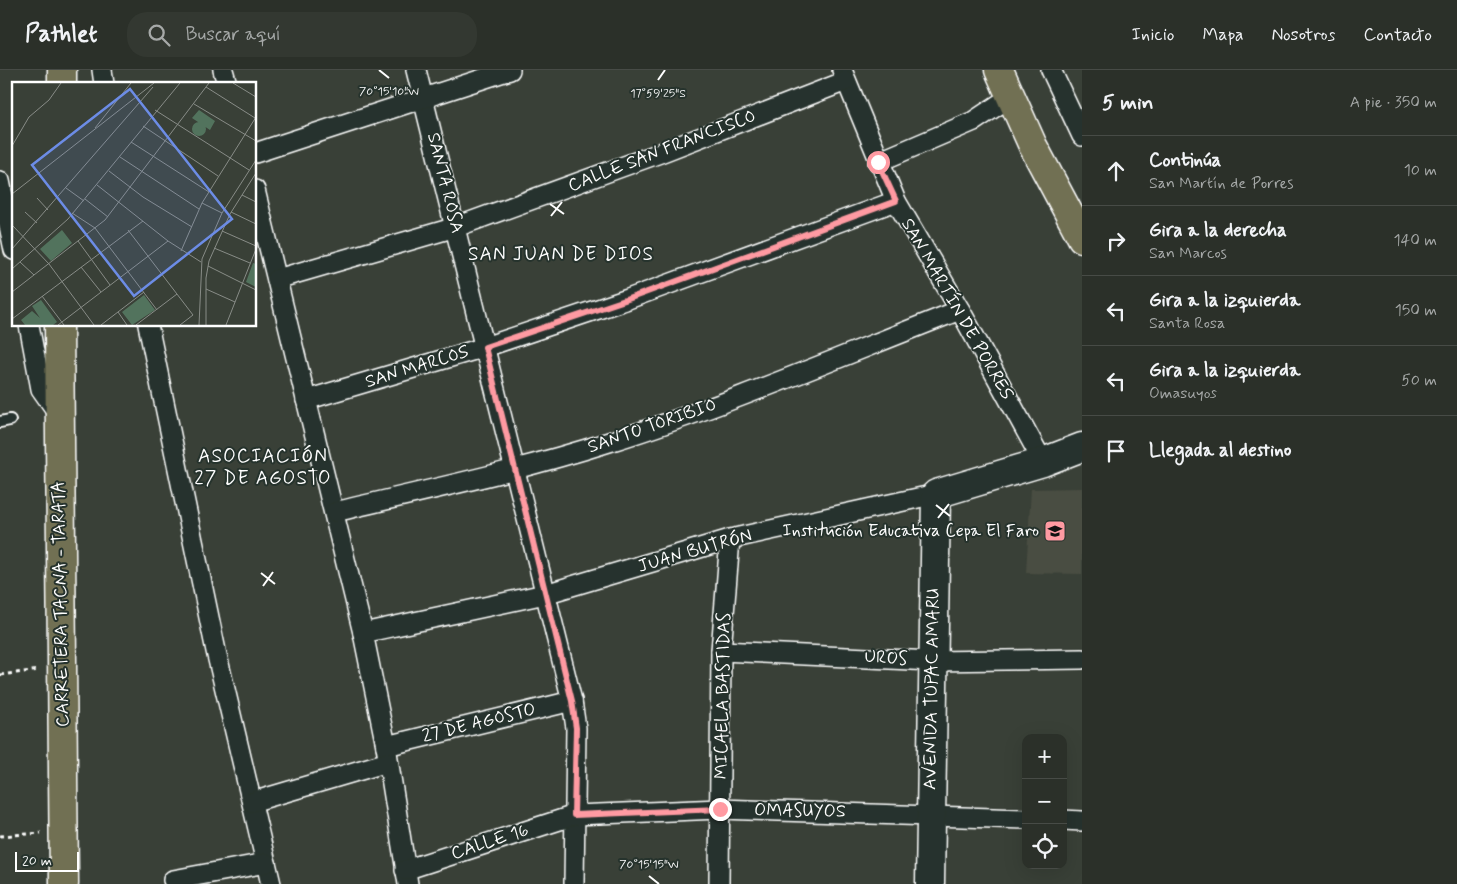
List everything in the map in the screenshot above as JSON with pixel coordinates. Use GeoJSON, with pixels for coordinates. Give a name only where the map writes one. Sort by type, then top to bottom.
{"type":"FeatureCollection","features":[{"type":"Feature","properties":{"kind":"highway"},"geometry":{"type":"LineString","coordinates":[[999,70],[1041,162],[1082,238]]}},
{"type":"Feature","properties":{"kind":"highway","name":"CARRETERA TACNA - TARATA"},"geometry":{"type":"LineString","coordinates":[[59,326],[58,414],[64,884]]}},
{"type":"Feature","properties":{"kind":"street","name":"SANTA ROSA"},"geometry":{"type":"LineString","coordinates":[[416,70],[572,701],[576,728],[574,884]]}},
{"type":"Feature","properties":{"kind":"street"},"geometry":{"type":"LineString","coordinates":[[256,153],[510,70]]}},
{"type":"Feature","properties":{"kind":"street"},"geometry":{"type":"LineString","coordinates":[[1051,70],[1082,136]]}},
{"type":"Feature","properties":{"kind":"street","name":"SAN MARTÍN DE PORRES"},"geometry":{"type":"LineString","coordinates":[[844,75],[878,162],[896,201],[960,310],[1042,462]]}},
{"type":"Feature","properties":{"kind":"street","name":"CALLE SAN FRANCISCO"},"geometry":{"type":"LineString","coordinates":[[277,279],[456,226],[660,153],[844,75]]}},
{"type":"Feature","properties":{"kind":"street"},"geometry":{"type":"LineString","coordinates":[[878,162],[974,121],[1010,97]]}},
{"type":"Feature","properties":{"kind":"street"},"geometry":{"type":"LineString","coordinates":[[0,181],[12,240]]}},
{"type":"Feature","properties":{"kind":"street"},"geometry":{"type":"LineString","coordinates":[[256,194],[363,633],[387,754],[407,877]]}},
{"type":"Feature","properties":{"kind":"street","name":"SAN MARCOS"},"geometry":{"type":"LineString","coordinates":[[306,400],[485,347],[628,299],[896,201]]}},
{"type":"Feature","properties":{"kind":"street","name":"SANTO TORIBIO"},"geometry":{"type":"LineString","coordinates":[[335,512],[515,470],[610,442],[736,397],[960,310]]}},
{"type":"Feature","properties":{"kind":"street"},"geometry":{"type":"LineString","coordinates":[[29,326],[41,389],[58,414]]}},
{"type":"Feature","properties":{"kind":"street"},"geometry":{"type":"LineString","coordinates":[[148,326],[216,651],[270,884]]}},
{"type":"Feature","properties":{"kind":"street","name":"JUAN BUTRÓN"},"geometry":{"type":"LineString","coordinates":[[363,633],[545,594],[730,539],[936,494],[1042,462],[1082,447]]}},
{"type":"Feature","properties":{"kind":"street","name":"AVENIDA TUPAC AMARU"},"geometry":{"type":"LineString","coordinates":[[930,884],[936,494]]}},
{"type":"Feature","properties":{"kind":"street","name":"MICAELA BASTIDAS"},"geometry":{"type":"LineString","coordinates":[[719,884],[721,651],[730,539]]}},
{"type":"Feature","properties":{"kind":"street","name":"UROS"},"geometry":{"type":"LineString","coordinates":[[721,651],[932,660],[1082,659]]}},
{"type":"Feature","properties":{"kind":"street","name":"27 DE AGOSTO"},"geometry":{"type":"LineString","coordinates":[[252,802],[387,754],[572,701]]}},
{"type":"Feature","properties":{"kind":"street","name":"OMASUYOS"},"geometry":{"type":"LineString","coordinates":[[574,815],[720,809],[931,814],[1022,819]]}},
{"type":"Feature","properties":{"kind":"street","name":"CALLE 16"},"geometry":{"type":"LineString","coordinates":[[407,877],[574,815]]}},
{"type":"Feature","properties":{"kind":"street"},"geometry":{"type":"LineString","coordinates":[[1067,820],[1082,821]]}},
{"type":"Feature","properties":{"kind":"street"},"geometry":{"type":"LineString","coordinates":[[173,880],[266,863]]}},
{"type":"Feature","properties":{"kind":"path"},"geometry":{"type":"LineString","coordinates":[[0,675],[62,667]]}},
{"type":"Feature","properties":{"kind":"path"},"geometry":{"type":"LineString","coordinates":[[0,836],[64,831]]}},
{"type":"Feature","properties":{"kind":"shaded area","name":"Institución Educativa Cepa El Faro"},"geometry":{"type":"Polygon","coordinates":[[[1082,488],[1082,574],[1026,573],[1031,489],[1082,488]]]}},
{"type":"Feature","properties":{"kind":"place","name":"Institución Educativa Cepa El Faro"},"geometry":{"type":"Point","coordinates":[1055,531]}},
{"type":"Feature","properties":{"kind":"district","name":"SAN JUAN DE DIOS"},"geometry":{"type":"Point","coordinates":[561,254]}},
{"type":"Feature","properties":{"kind":"district","name":"ASOCIACIÓN 27 DE AGOSTO"},"geometry":{"type":"Point","coordinates":[263,467]}},
{"type":"Feature","properties":{"kind":"route"},"geometry":{"type":"LineString","coordinates":[[720,809],[574,815],[576,728],[572,701],[485,347],[628,299],[896,201],[878,162]]}}]}
